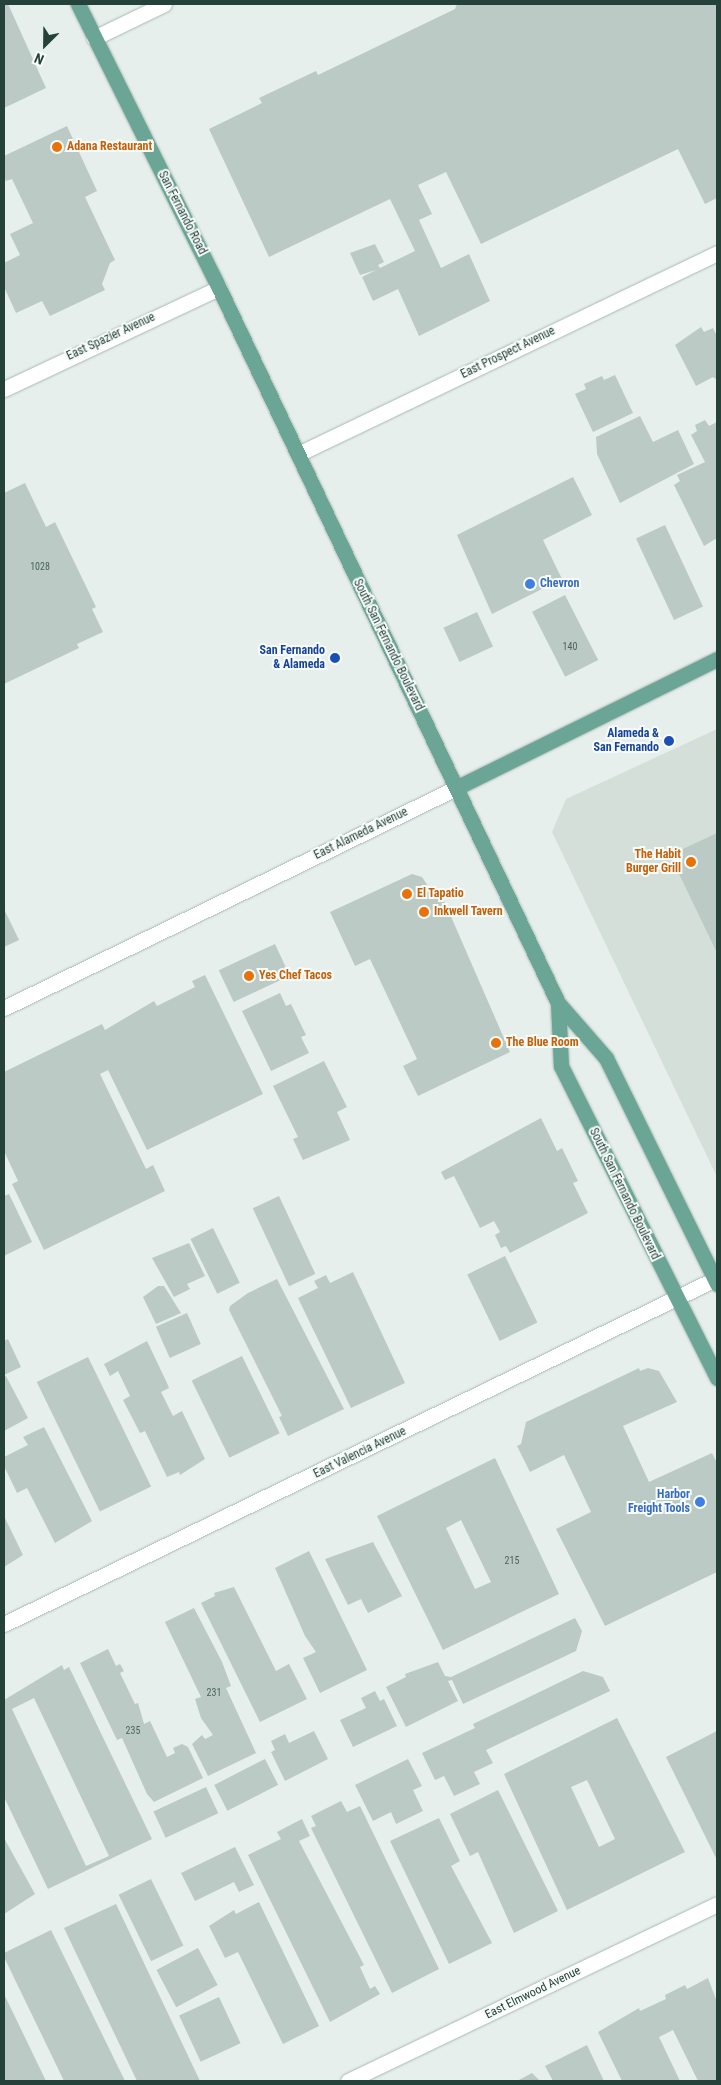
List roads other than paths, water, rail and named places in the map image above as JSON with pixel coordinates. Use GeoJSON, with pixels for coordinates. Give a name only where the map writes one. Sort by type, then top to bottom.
{"type":"FeatureCollection","features":[{"type":"Feature","properties":{"kind":"main road","name":"San Fernando Road"},"geometry":{"type":"LineString","coordinates":[[78,4],[219,288]]}},
{"type":"Feature","properties":{"kind":"main road","name":"South San Fernando Boulevard"},"geometry":{"type":"LineString","coordinates":[[219,288],[458,787],[558,1003],[606,1058],[716,1282]]}},
{"type":"Feature","properties":{"kind":"main road","name":"East Alameda Avenue"},"geometry":{"type":"LineString","coordinates":[[458,787],[717,658]]}},
{"type":"Feature","properties":{"kind":"main road","name":"South San Fernando Boulevard"},"geometry":{"type":"LineString","coordinates":[[558,1003],[561,1066],[676,1300],[717,1378]]}},
{"type":"Feature","properties":{"kind":"street"},"geometry":{"type":"LineString","coordinates":[[94,38],[164,4]]}},
{"type":"Feature","properties":{"kind":"street","name":"East Prospect Avenue"},"geometry":{"type":"LineString","coordinates":[[298,454],[717,253]]}},
{"type":"Feature","properties":{"kind":"street","name":"East Spazier Avenue"},"geometry":{"type":"LineString","coordinates":[[4,389],[219,288]]}},
{"type":"Feature","properties":{"kind":"street","name":"East Alameda Avenue"},"geometry":{"type":"LineString","coordinates":[[4,1008],[458,787]]}},
{"type":"Feature","properties":{"kind":"street","name":"East Valencia Avenue"},"geometry":{"type":"LineString","coordinates":[[4,1624],[716,1282]]}},
{"type":"Feature","properties":{"kind":"street","name":"East Elmwood Avenue"},"geometry":{"type":"LineString","coordinates":[[348,2081],[717,1904]]}},
{"type":"Feature","properties":{"kind":"place","name":"Adana Restaurant"},"geometry":{"type":"Point","coordinates":[57,147]}},
{"type":"Feature","properties":{"kind":"place","name":"Chevron"},"geometry":{"type":"Point","coordinates":[530,584]}},
{"type":"Feature","properties":{"kind":"place","name":"San Fernando & Alameda"},"geometry":{"type":"Point","coordinates":[335,658]}},
{"type":"Feature","properties":{"kind":"place","name":"Alameda & San Fernando"},"geometry":{"type":"Point","coordinates":[669,741]}},
{"type":"Feature","properties":{"kind":"place","name":"The Habit Burger Grill"},"geometry":{"type":"Point","coordinates":[691,862]}},
{"type":"Feature","properties":{"kind":"place","name":"El Tapatio"},"geometry":{"type":"Point","coordinates":[407,894]}},
{"type":"Feature","properties":{"kind":"place","name":"Inkwell Tavern"},"geometry":{"type":"Point","coordinates":[424,912]}},
{"type":"Feature","properties":{"kind":"place","name":"Yes Chef Tacos"},"geometry":{"type":"Point","coordinates":[249,976]}},
{"type":"Feature","properties":{"kind":"place","name":"The Blue Room"},"geometry":{"type":"Point","coordinates":[496,1043]}},
{"type":"Feature","properties":{"kind":"place","name":"Harbor Freight Tools"},"geometry":{"type":"Point","coordinates":[700,1502]}}]}
